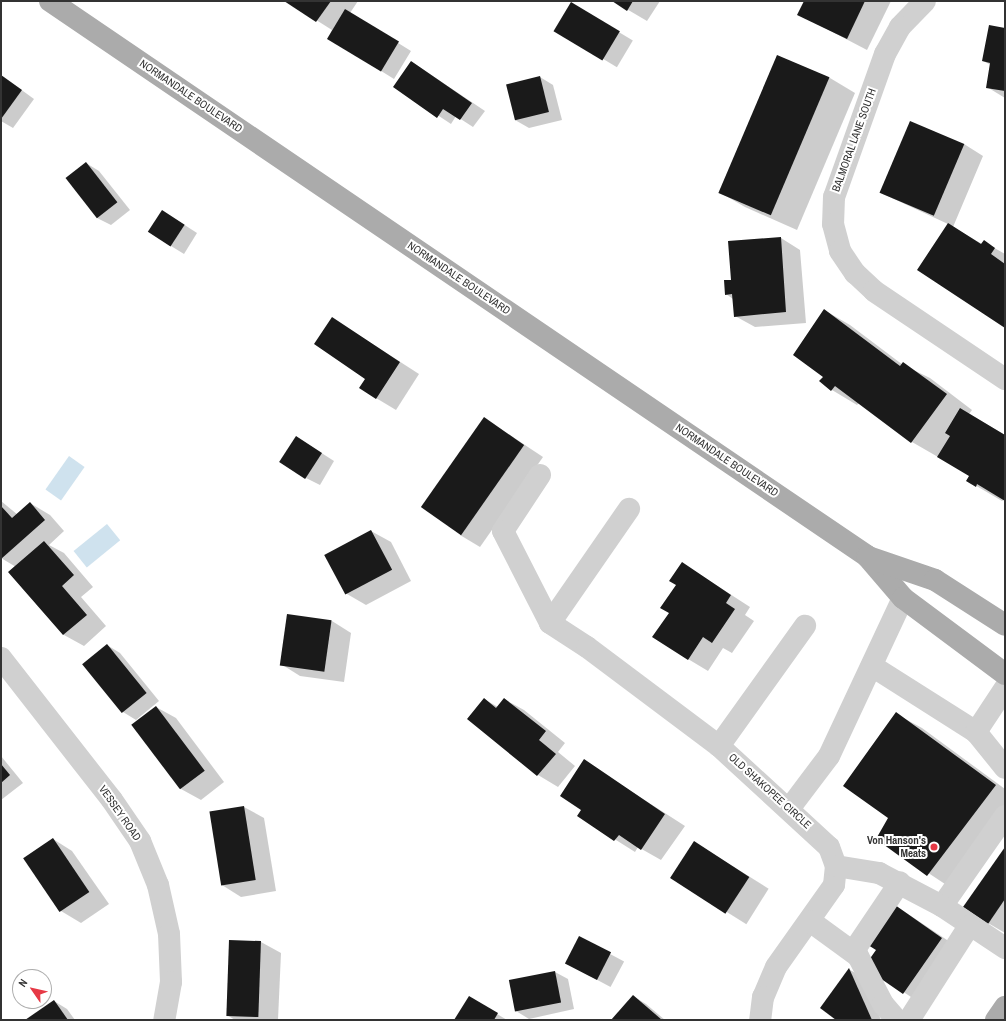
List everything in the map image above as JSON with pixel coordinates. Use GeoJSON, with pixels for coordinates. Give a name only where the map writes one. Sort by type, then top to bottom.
{"type":"FeatureCollection","features":[{"type":"Feature","properties":{"kind":"main road","name":"NORMANDALE BOULEVARD"},"geometry":{"type":"LineString","coordinates":[[50,1],[867,556],[935,580],[1005,625]]}},
{"type":"Feature","properties":{"kind":"main road","name":"NORMANDALE BOULEVARD"},"geometry":{"type":"LineString","coordinates":[[867,556],[903,598],[1005,674]]}},
{"type":"Feature","properties":{"kind":"main road"},"geometry":{"type":"LineString","coordinates":[[996,1020],[1005,1007]]}},
{"type":"Feature","properties":{"kind":"street","name":"BALMORAL LANE SOUTH"},"geometry":{"type":"LineString","coordinates":[[925,1],[900,27],[885,54],[834,197],[833,224],[840,251],[855,273],[874,291],[1005,379]]}},
{"type":"Feature","properties":{"kind":"street"},"geometry":{"type":"LineString","coordinates":[[540,475],[503,531],[550,623],[629,509]]}},
{"type":"Feature","properties":{"kind":"street"},"geometry":{"type":"LineString","coordinates":[[789,809],[829,756],[903,598]]}},
{"type":"Feature","properties":{"kind":"street","name":"OLD SHAKOPEE CIRCLE"},"geometry":{"type":"LineString","coordinates":[[550,623],[587,647],[719,746],[829,847],[836,866],[834,885],[776,967],[763,997],[760,1020]]}},
{"type":"Feature","properties":{"kind":"street"},"geometry":{"type":"LineString","coordinates":[[719,746],[805,626]]}},
{"type":"Feature","properties":{"kind":"street","name":"VESSEY ROAD"},"geometry":{"type":"LineString","coordinates":[[1,658],[112,800],[140,841],[158,885],[169,934],[171,982],[164,1020]]}},
{"type":"Feature","properties":{"kind":"street"},"geometry":{"type":"LineString","coordinates":[[872,666],[976,732],[1005,768]]}},
{"type":"Feature","properties":{"kind":"street"},"geometry":{"type":"LineString","coordinates":[[976,732],[1005,688]]}},
{"type":"Feature","properties":{"kind":"street"},"geometry":{"type":"LineString","coordinates":[[942,906],[1005,816]]}},
{"type":"Feature","properties":{"kind":"street"},"geometry":{"type":"LineString","coordinates":[[836,866],[879,873],[900,882],[942,906],[969,926],[1005,948]]}},
{"type":"Feature","properties":{"kind":"street"},"geometry":{"type":"LineString","coordinates":[[853,952],[900,882]]}},
{"type":"Feature","properties":{"kind":"street"},"geometry":{"type":"LineString","coordinates":[[810,921],[858,956],[883,1004],[897,1020]]}},
{"type":"Feature","properties":{"kind":"street"},"geometry":{"type":"LineString","coordinates":[[909,1020],[969,926]]}},
{"type":"Feature","properties":{"kind":"water"},"geometry":{"type":"Polygon","coordinates":[[[69,456],[85,467],[61,500],[45,490],[69,456]]]}},
{"type":"Feature","properties":{"kind":"water"},"geometry":{"type":"Polygon","coordinates":[[[107,524],[120,540],[87,567],[74,551],[107,524]]]}},
{"type":"Feature","properties":{"kind":"building"},"geometry":{"type":"Polygon","coordinates":[[[284,1],[331,1],[316,22],[284,1]]]}},
{"type":"Feature","properties":{"kind":"building"},"geometry":{"type":"Polygon","coordinates":[[[612,1],[633,1],[627,11],[612,1]]]}},
{"type":"Feature","properties":{"kind":"building"},"geometry":{"type":"Polygon","coordinates":[[[804,1],[865,1],[847,39],[797,15],[804,1]]]}},
{"type":"Feature","properties":{"kind":"building"},"geometry":{"type":"Polygon","coordinates":[[[571,2],[620,31],[602,61],[553,31],[571,2]]]}},
{"type":"Feature","properties":{"kind":"building"},"geometry":{"type":"Polygon","coordinates":[[[345,9],[399,41],[381,71],[327,39],[345,9]]]}},
{"type":"Feature","properties":{"kind":"building"},"geometry":{"type":"Polygon","coordinates":[[[989,25],[1005,28],[1005,91],[986,88],[990,63],[982,61],[989,25]]]}},
{"type":"Feature","properties":{"kind":"building"},"geometry":{"type":"Polygon","coordinates":[[[777,55],[829,77],[771,215],[718,193],[777,55]]]}},
{"type":"Feature","properties":{"kind":"building"},"geometry":{"type":"Polygon","coordinates":[[[411,61],[472,103],[460,120],[443,109],[437,118],[393,87],[411,61]]]}},
{"type":"Feature","properties":{"kind":"building"},"geometry":{"type":"Polygon","coordinates":[[[1,75],[22,90],[1,119],[1,75]]]}},
{"type":"Feature","properties":{"kind":"building"},"geometry":{"type":"Polygon","coordinates":[[[540,76],[549,112],[515,120],[506,84],[540,76]]]}},
{"type":"Feature","properties":{"kind":"building"},"geometry":{"type":"Polygon","coordinates":[[[910,121],[964,144],[934,216],[880,193],[910,121]]]}},
{"type":"Feature","properties":{"kind":"building"},"geometry":{"type":"Polygon","coordinates":[[[86,162],[117,202],[97,218],[66,178],[86,162]]]}},
{"type":"Feature","properties":{"kind":"building"},"geometry":{"type":"Polygon","coordinates":[[[162,210],[185,225],[170,247],[148,232],[162,210]]]}},
{"type":"Feature","properties":{"kind":"building"},"geometry":{"type":"Polygon","coordinates":[[[948,223],[981,244],[984,240],[995,248],[991,254],[1005,264],[1005,328],[917,270],[948,223]]]}},
{"type":"Feature","properties":{"kind":"building"},"geometry":{"type":"Polygon","coordinates":[[[781,237],[786,312],[734,317],[732,294],[725,295],[724,280],[731,280],[728,241],[781,237]]]}},
{"type":"Feature","properties":{"kind":"building"},"geometry":{"type":"Polygon","coordinates":[[[824,309],[900,366],[903,362],[947,394],[911,443],[835,386],[831,391],[819,381],[823,377],[793,355],[824,309]]]}},
{"type":"Feature","properties":{"kind":"building"},"geometry":{"type":"Polygon","coordinates":[[[332,317],[400,362],[376,399],[359,388],[365,379],[314,344],[332,317]]]}},
{"type":"Feature","properties":{"kind":"building"},"geometry":{"type":"Polygon","coordinates":[[[960,408],[1005,435],[1005,501],[977,484],[976,487],[966,481],[969,476],[937,457],[950,436],[945,433],[960,408]]]}},
{"type":"Feature","properties":{"kind":"building"},"geometry":{"type":"Polygon","coordinates":[[[484,417],[524,445],[461,535],[421,507],[484,417]]]}},
{"type":"Feature","properties":{"kind":"building"},"geometry":{"type":"Polygon","coordinates":[[[296,436],[322,453],[305,479],[279,462],[296,436]]]}},
{"type":"Feature","properties":{"kind":"building"},"geometry":{"type":"Polygon","coordinates":[[[30,502],[45,520],[1,559],[1,506],[12,518],[30,502]]]}},
{"type":"Feature","properties":{"kind":"building"},"geometry":{"type":"Polygon","coordinates":[[[371,530],[392,570],[345,595],[324,555],[371,530]]]}},
{"type":"Feature","properties":{"kind":"building"},"geometry":{"type":"Polygon","coordinates":[[[44,541],[74,575],[62,586],[87,615],[63,635],[8,572],[44,541]]]}},
{"type":"Feature","properties":{"kind":"building"},"geometry":{"type":"Polygon","coordinates":[[[682,562],[731,595],[726,603],[735,609],[712,643],[703,637],[688,660],[652,637],[669,613],[660,608],[676,585],[669,581],[682,562]]]}},
{"type":"Feature","properties":{"kind":"building"},"geometry":{"type":"Polygon","coordinates":[[[287,614],[332,620],[324,672],[280,665],[287,614]]]}},
{"type":"Feature","properties":{"kind":"building"},"geometry":{"type":"Polygon","coordinates":[[[107,644],[147,693],[122,713],[82,664],[107,644]]]}},
{"type":"Feature","properties":{"kind":"building"},"geometry":{"type":"Polygon","coordinates":[[[484,698],[496,708],[504,698],[546,731],[539,740],[556,754],[537,776],[467,719],[484,698]]]}},
{"type":"Feature","properties":{"kind":"building"},"geometry":{"type":"Polygon","coordinates":[[[156,706],[205,771],[180,789],[131,725],[156,706]]]}},
{"type":"Feature","properties":{"kind":"building"},"geometry":{"type":"Polygon","coordinates":[[[896,712],[996,785],[927,876],[876,839],[888,818],[843,786],[896,712]]]}},
{"type":"Feature","properties":{"kind":"building"},"geometry":{"type":"Polygon","coordinates":[[[584,759],[665,814],[641,850],[619,835],[614,841],[577,816],[581,810],[560,796],[584,759]]]}},
{"type":"Feature","properties":{"kind":"building"},"geometry":{"type":"Polygon","coordinates":[[[1,764],[10,775],[1,783],[1,764]]]}},
{"type":"Feature","properties":{"kind":"building"},"geometry":{"type":"Polygon","coordinates":[[[244,806],[256,880],[221,886],[209,811],[244,806]]]}},
{"type":"Feature","properties":{"kind":"building"},"geometry":{"type":"Polygon","coordinates":[[[53,838],[89,892],[60,912],[23,858],[53,838]]]}},
{"type":"Feature","properties":{"kind":"building"},"geometry":{"type":"Polygon","coordinates":[[[694,841],[749,877],[725,914],[670,878],[694,841]]]}},
{"type":"Feature","properties":{"kind":"building"},"geometry":{"type":"Polygon","coordinates":[[[1005,847],[1005,899],[988,924],[963,907],[1005,847]]]}},
{"type":"Feature","properties":{"kind":"building"},"geometry":{"type":"Polygon","coordinates":[[[895,905],[942,938],[903,994],[864,967],[876,950],[868,945],[895,905]]]}},
{"type":"Feature","properties":{"kind":"building"},"geometry":{"type":"Polygon","coordinates":[[[579,936],[611,952],[597,980],[565,964],[579,936]]]}},
{"type":"Feature","properties":{"kind":"building"},"geometry":{"type":"Polygon","coordinates":[[[229,940],[261,941],[258,1017],[226,1016],[229,940]]]}},
{"type":"Feature","properties":{"kind":"building"},"geometry":{"type":"Polygon","coordinates":[[[849,968],[872,1020],[836,1020],[820,1008],[849,968]]]}},
{"type":"Feature","properties":{"kind":"building"},"geometry":{"type":"Polygon","coordinates":[[[555,971],[561,1002],[515,1011],[509,980],[555,971]]]}},
{"type":"Feature","properties":{"kind":"building"},"geometry":{"type":"Polygon","coordinates":[[[633,995],[662,1020],[611,1020],[633,995]]]}},
{"type":"Feature","properties":{"kind":"building"},"geometry":{"type":"Polygon","coordinates":[[[469,996],[498,1013],[494,1020],[454,1020],[469,996]]]}},
{"type":"Feature","properties":{"kind":"building"},"geometry":{"type":"Polygon","coordinates":[[[54,1000],[68,1020],[25,1020],[41,1009],[52,1009],[52,1001],[54,1000]]]}},
{"type":"Feature","properties":{"kind":"place","name":"Von Hanson's Meats"},"geometry":{"type":"Point","coordinates":[934,847]}}]}
